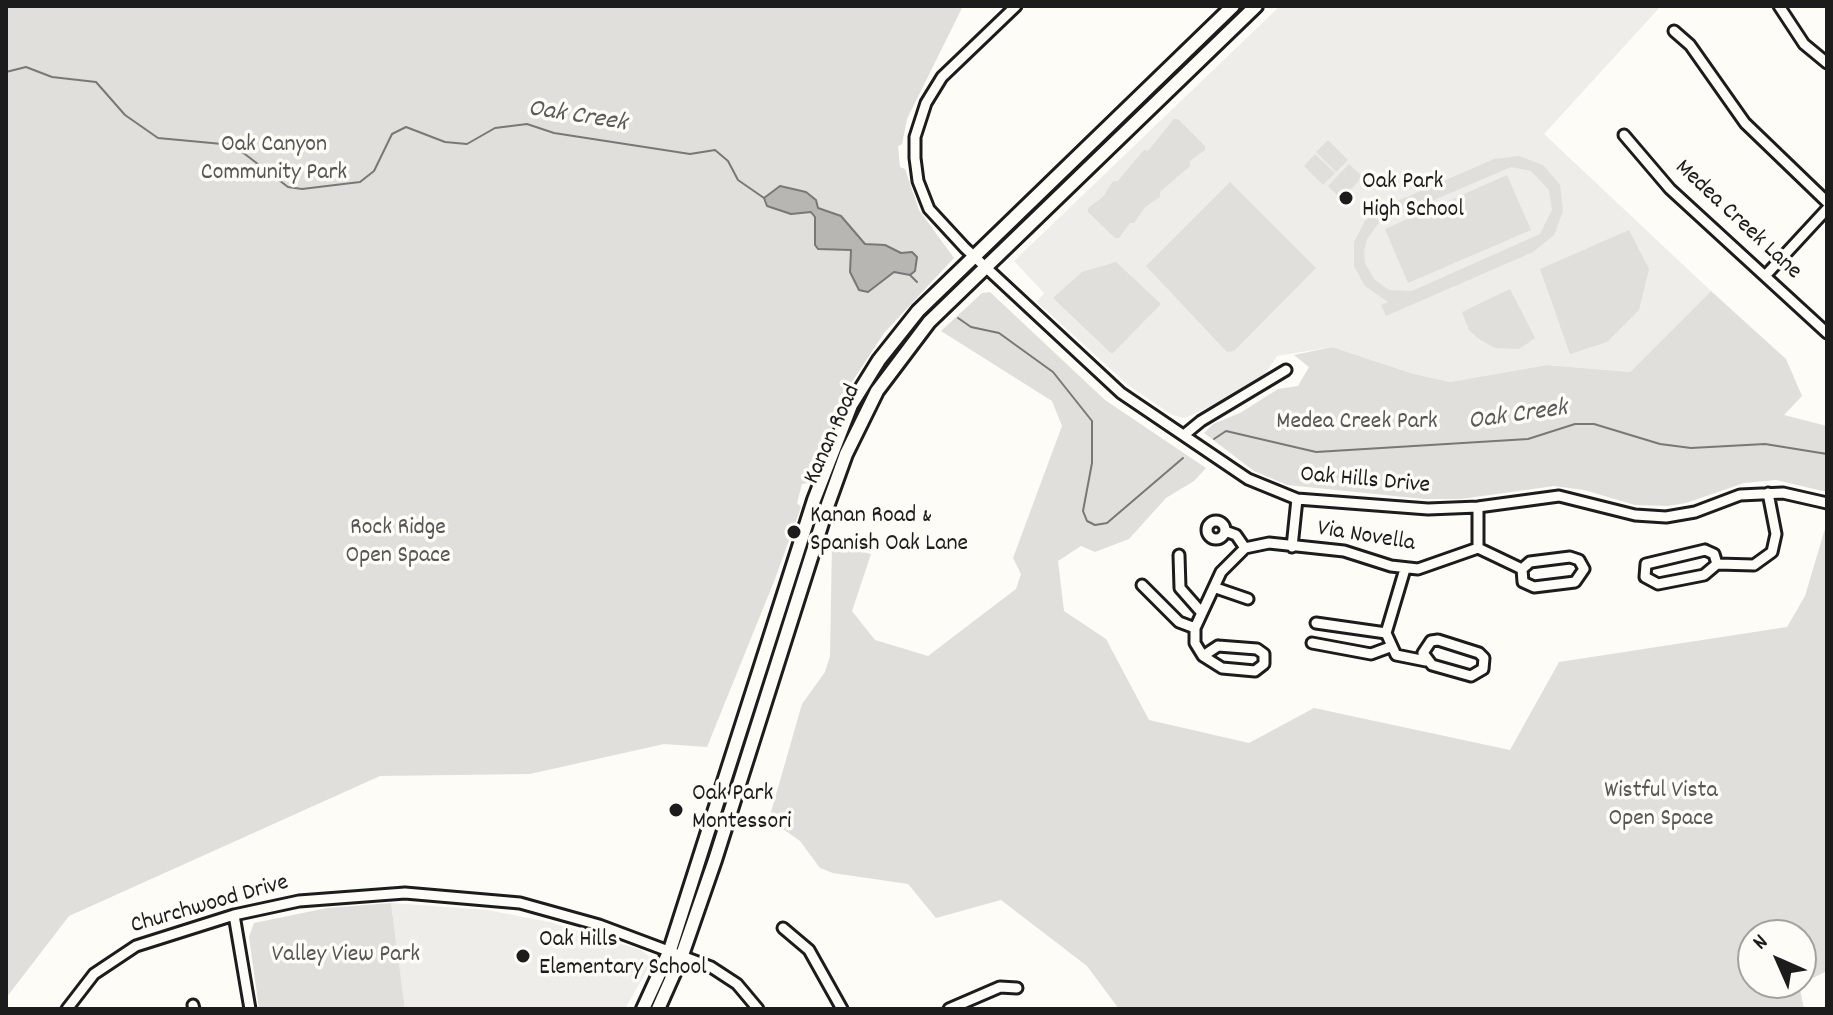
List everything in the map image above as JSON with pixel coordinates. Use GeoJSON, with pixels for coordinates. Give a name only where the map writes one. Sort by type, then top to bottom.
{"type":"FeatureCollection","features":[{"type":"Feature","properties":{"kind":"main road","name":"Kanan Road"},"geometry":{"type":"LineString","coordinates":[[658,1009],[842,425],[865,382],[898,334],[1233,6]]}},
{"type":"Feature","properties":{"kind":"main road","name":"Kanan Road"},"geometry":{"type":"LineString","coordinates":[[643,1009],[676,952],[828,504],[851,443],[877,391],[899,358],[986,267],[1256,6]]}},
{"type":"Feature","properties":{"kind":"street","name":"Oak Hills Drive"},"geometry":{"type":"LineString","coordinates":[[1016,6],[942,77],[926,103],[915,137],[918,181],[929,209],[975,257],[1121,393],[1248,479],[1297,499],[1428,509],[1478,507],[1559,496],[1635,515],[1666,517],[1695,512],[1740,495],[1768,493],[1827,503]]}},
{"type":"Feature","properties":{"kind":"street"},"geometry":{"type":"LineString","coordinates":[[1779,6],[1804,44],[1827,63]]}},
{"type":"Feature","properties":{"kind":"street"},"geometry":{"type":"LineString","coordinates":[[1674,31],[1690,45],[1745,123],[1827,202]]}},
{"type":"Feature","properties":{"kind":"street","name":"Medea Creek Lane"},"geometry":{"type":"LineString","coordinates":[[1624,135],[1670,189],[1827,333]]}},
{"type":"Feature","properties":{"kind":"street"},"geometry":{"type":"LineString","coordinates":[[1765,276],[1827,209]]}},
{"type":"Feature","properties":{"kind":"street"},"geometry":{"type":"LineString","coordinates":[[1184,435],[1201,421],[1286,370]]}},
{"type":"Feature","properties":{"kind":"street"},"geometry":{"type":"LineString","coordinates":[[1717,564],[1714,554],[1705,550],[1656,560],[1646,564],[1644,573],[1648,581],[1658,584],[1704,575],[1717,564],[1754,565],[1772,552],[1776,534],[1768,493]]}},
{"type":"Feature","properties":{"kind":"street"},"geometry":{"type":"LineString","coordinates":[[1292,547],[1297,499]]}},
{"type":"Feature","properties":{"kind":"street"},"geometry":{"type":"LineString","coordinates":[[1478,507],[1478,548],[1522,569]]}},
{"type":"Feature","properties":{"kind":"street"},"geometry":{"type":"LineString","coordinates":[[1203,656],[1223,645],[1257,649],[1265,659],[1255,671],[1222,668],[1203,656],[1195,643],[1195,628],[1228,561],[1245,548],[1236,535],[1225,531]]}},
{"type":"Feature","properties":{"kind":"street","name":"Via Novella"},"geometry":{"type":"LineString","coordinates":[[1245,548],[1269,543],[1344,551],[1405,569],[1430,566],[1478,548]]}},
{"type":"Feature","properties":{"kind":"street"},"geometry":{"type":"LineString","coordinates":[[1179,555],[1180,588],[1202,613]]}},
{"type":"Feature","properties":{"kind":"street"},"geometry":{"type":"LineString","coordinates":[[1570,557],[1579,560],[1584,569],[1575,582],[1534,587],[1523,582],[1522,569],[1530,562],[1570,557]]}},
{"type":"Feature","properties":{"kind":"street"},"geometry":{"type":"LineString","coordinates":[[1405,569],[1386,633],[1396,655],[1471,676],[1479,674],[1484,665],[1479,653],[1438,640],[1425,647],[1426,661]]}},
{"type":"Feature","properties":{"kind":"street"},"geometry":{"type":"LineString","coordinates":[[1142,585],[1179,622],[1195,628]]}},
{"type":"Feature","properties":{"kind":"street"},"geometry":{"type":"LineString","coordinates":[[1216,588],[1248,599]]}},
{"type":"Feature","properties":{"kind":"street"},"geometry":{"type":"LineString","coordinates":[[1316,623],[1386,633]]}},
{"type":"Feature","properties":{"kind":"street"},"geometry":{"type":"LineString","coordinates":[[1312,643],[1371,654],[1390,647]]}},
{"type":"Feature","properties":{"kind":"street","name":"Churchwood Drive"},"geometry":{"type":"LineString","coordinates":[[67,1009],[94,974],[120,953],[234,915],[352,895],[462,896],[566,914],[676,952],[728,976],[758,1009]]}},
{"type":"Feature","properties":{"kind":"street"},"geometry":{"type":"LineString","coordinates":[[234,915],[250,1009]]}},
{"type":"Feature","properties":{"kind":"street"},"geometry":{"type":"LineString","coordinates":[[783,928],[800,938],[809,950],[842,1009]]}},
{"type":"Feature","properties":{"kind":"street"},"geometry":{"type":"LineString","coordinates":[[949,1009],[1000,987],[1017,988]]}},
{"type":"Feature","properties":{"kind":"shaded area","name":"Oak Park High School"},"geometry":{"type":"Polygon","coordinates":[[[1280,6],[1661,6],[1544,134],[1711,291],[1630,372],[1547,365],[1450,382],[1414,374],[1332,347],[1277,356],[1265,374],[1238,393],[1185,418],[1172,415],[1128,385],[1037,302],[1044,293],[1014,261],[1280,6]]]}},
{"type":"Feature","properties":{"kind":"shaded area"},"geometry":{"type":"Polygon","coordinates":[[[780,186],[806,192],[816,200],[818,208],[841,216],[865,244],[885,245],[901,253],[912,252],[917,257],[915,271],[910,275],[894,272],[868,292],[859,290],[850,272],[851,250],[818,249],[815,245],[815,217],[811,212],[791,214],[767,206],[764,198],[780,186]]]}},
{"type":"Feature","properties":{"kind":"shaded area","name":"Oak Hills Elementary School"},"geometry":{"type":"Polygon","coordinates":[[[391,903],[488,910],[549,922],[641,950],[651,958],[651,963],[625,1009],[405,1009],[391,903]]]}},
{"type":"Feature","properties":{"kind":"green space"},"geometry":{"type":"Polygon","coordinates":[[[6,6],[963,6],[907,119],[902,144],[898,146],[900,167],[905,169],[919,210],[954,258],[884,333],[848,388],[809,483],[802,484],[797,503],[801,507],[775,579],[707,747],[664,744],[530,774],[380,776],[69,916],[6,998],[6,6]]]}},
{"type":"Feature","properties":{"kind":"green space"},"geometry":{"type":"Polygon","coordinates":[[[1174,119],[1178,119],[1205,146],[1205,150],[1160,192],[1160,197],[1145,207],[1119,238],[1115,238],[1088,212],[1088,208],[1103,197],[1113,181],[1118,181],[1144,150],[1148,151],[1174,119]]]}},
{"type":"Feature","properties":{"kind":"green space"},"geometry":{"type":"Polygon","coordinates":[[[1328,140],[1348,160],[1336,172],[1316,152],[1328,140]]]}},
{"type":"Feature","properties":{"kind":"green space"},"geometry":{"type":"Polygon","coordinates":[[[1315,154],[1335,173],[1323,185],[1304,166],[1315,154]]]}},
{"type":"Feature","properties":{"kind":"green space"},"geometry":{"type":"Polygon","coordinates":[[[1519,156],[1543,165],[1560,185],[1563,211],[1554,235],[1533,252],[1386,316],[1381,305],[1388,302],[1365,286],[1354,266],[1354,242],[1365,221],[1384,207],[1494,159],[1519,156]],[[1511,167],[1378,224],[1367,239],[1364,251],[1365,263],[1374,279],[1389,290],[1412,291],[1540,234],[1552,210],[1549,190],[1531,171],[1511,167]]]}},
{"type":"Feature","properties":{"kind":"green space"},"geometry":{"type":"Polygon","coordinates":[[[1349,164],[1363,177],[1341,199],[1328,186],[1349,164]]]}},
{"type":"Feature","properties":{"kind":"green space"},"geometry":{"type":"Polygon","coordinates":[[[1507,175],[1531,230],[1408,283],[1385,229],[1507,175]]]}},
{"type":"Feature","properties":{"kind":"green space"},"geometry":{"type":"Polygon","coordinates":[[[1230,182],[1316,268],[1234,351],[1227,352],[1146,266],[1230,182]]]}},
{"type":"Feature","properties":{"kind":"green space"},"geometry":{"type":"Polygon","coordinates":[[[1629,230],[1649,269],[1639,310],[1607,342],[1570,354],[1540,269],[1629,230]]]}},
{"type":"Feature","properties":{"kind":"green space"},"geometry":{"type":"Polygon","coordinates":[[[1116,262],[1161,304],[1112,354],[1053,298],[1082,272],[1116,262]]]}},
{"type":"Feature","properties":{"kind":"green space"},"geometry":{"type":"Polygon","coordinates":[[[1510,289],[1535,338],[1519,349],[1495,348],[1469,330],[1462,312],[1510,289]]]}},
{"type":"Feature","properties":{"kind":"green space","name":"Medea Creek Park"},"geometry":{"type":"Polygon","coordinates":[[[1711,291],[1786,359],[1802,396],[1784,415],[1827,426],[1827,492],[1776,480],[1744,483],[1668,506],[1635,505],[1584,490],[1554,486],[1461,499],[1424,499],[1287,485],[1254,471],[1204,433],[1213,424],[1240,413],[1278,389],[1298,386],[1309,367],[1294,355],[1332,347],[1414,374],[1450,382],[1547,365],[1630,372],[1711,291]]]}},
{"type":"Feature","properties":{"kind":"green space","name":"Wistful Vista Open Space"},"geometry":{"type":"Polygon","coordinates":[[[990,292],[1105,400],[1206,468],[1194,481],[1166,498],[1129,539],[1095,552],[1081,546],[1058,561],[1064,611],[1106,639],[1149,720],[1249,743],[1314,708],[1510,750],[1559,662],[1787,627],[1805,596],[1827,522],[1827,971],[1817,976],[1817,919],[1737,919],[1737,999],[1802,999],[1804,1009],[1119,1009],[1087,966],[1001,900],[936,918],[908,884],[833,873],[820,868],[800,841],[769,819],[802,704],[825,672],[830,656],[832,544],[871,554],[852,611],[875,640],[928,656],[1016,589],[1021,574],[1013,558],[1062,426],[1052,401],[941,331],[982,293],[990,292]]]}},
{"type":"Feature","properties":{"kind":"green space","name":"Valley View Park"},"geometry":{"type":"Polygon","coordinates":[[[391,903],[405,1009],[259,1009],[249,937],[254,923],[327,908],[391,903]]]}},
{"type":"Feature","properties":{"kind":"waterway","name":"Oak Creek"},"geometry":{"type":"LineString","coordinates":[[6,72],[26,67],[52,77],[96,82],[125,115],[158,138],[233,145],[288,187],[302,189],[360,182],[374,171],[392,134],[406,127],[445,142],[467,144],[495,128],[527,124],[554,133],[690,154],[715,150],[728,161],[738,180],[764,198]]}},
{"type":"Feature","properties":{"kind":"waterway","name":"Oak Creek"},"geometry":{"type":"LineString","coordinates":[[910,275],[917,282]]}},
{"type":"Feature","properties":{"kind":"waterway","name":"Oak Creek"},"geometry":{"type":"LineString","coordinates":[[958,318],[971,327],[999,333],[1053,372],[1092,421],[1092,463],[1083,511],[1087,521],[1095,525],[1107,523],[1183,458]]}},
{"type":"Feature","properties":{"kind":"waterway","name":"Oak Creek"},"geometry":{"type":"LineString","coordinates":[[1214,439],[1226,431],[1316,452],[1528,439],[1575,424],[1594,424],[1660,444],[1691,448],[1765,444],[1827,454]]}},
{"type":"Feature","properties":{"kind":"place","name":"Oak Park High School"},"geometry":{"type":"Point","coordinates":[1346,198]}},
{"type":"Feature","properties":{"kind":"place","name":"Kanan Road & Spanish Oak Lane"},"geometry":{"type":"Point","coordinates":[794,532]}},
{"type":"Feature","properties":{"kind":"place","name":"Oak Park Montessori"},"geometry":{"type":"Point","coordinates":[676,810]}},
{"type":"Feature","properties":{"kind":"place","name":"Oak Hills Elementary School"},"geometry":{"type":"Point","coordinates":[523,956]}},
{"type":"Feature","properties":{"kind":"park label","name":"Oak Canyon Community Park"},"geometry":{"type":"Point","coordinates":[274,161]}},
{"type":"Feature","properties":{"kind":"park label","name":"Rock Ridge Open Space"},"geometry":{"type":"Point","coordinates":[398,544]}}]}
